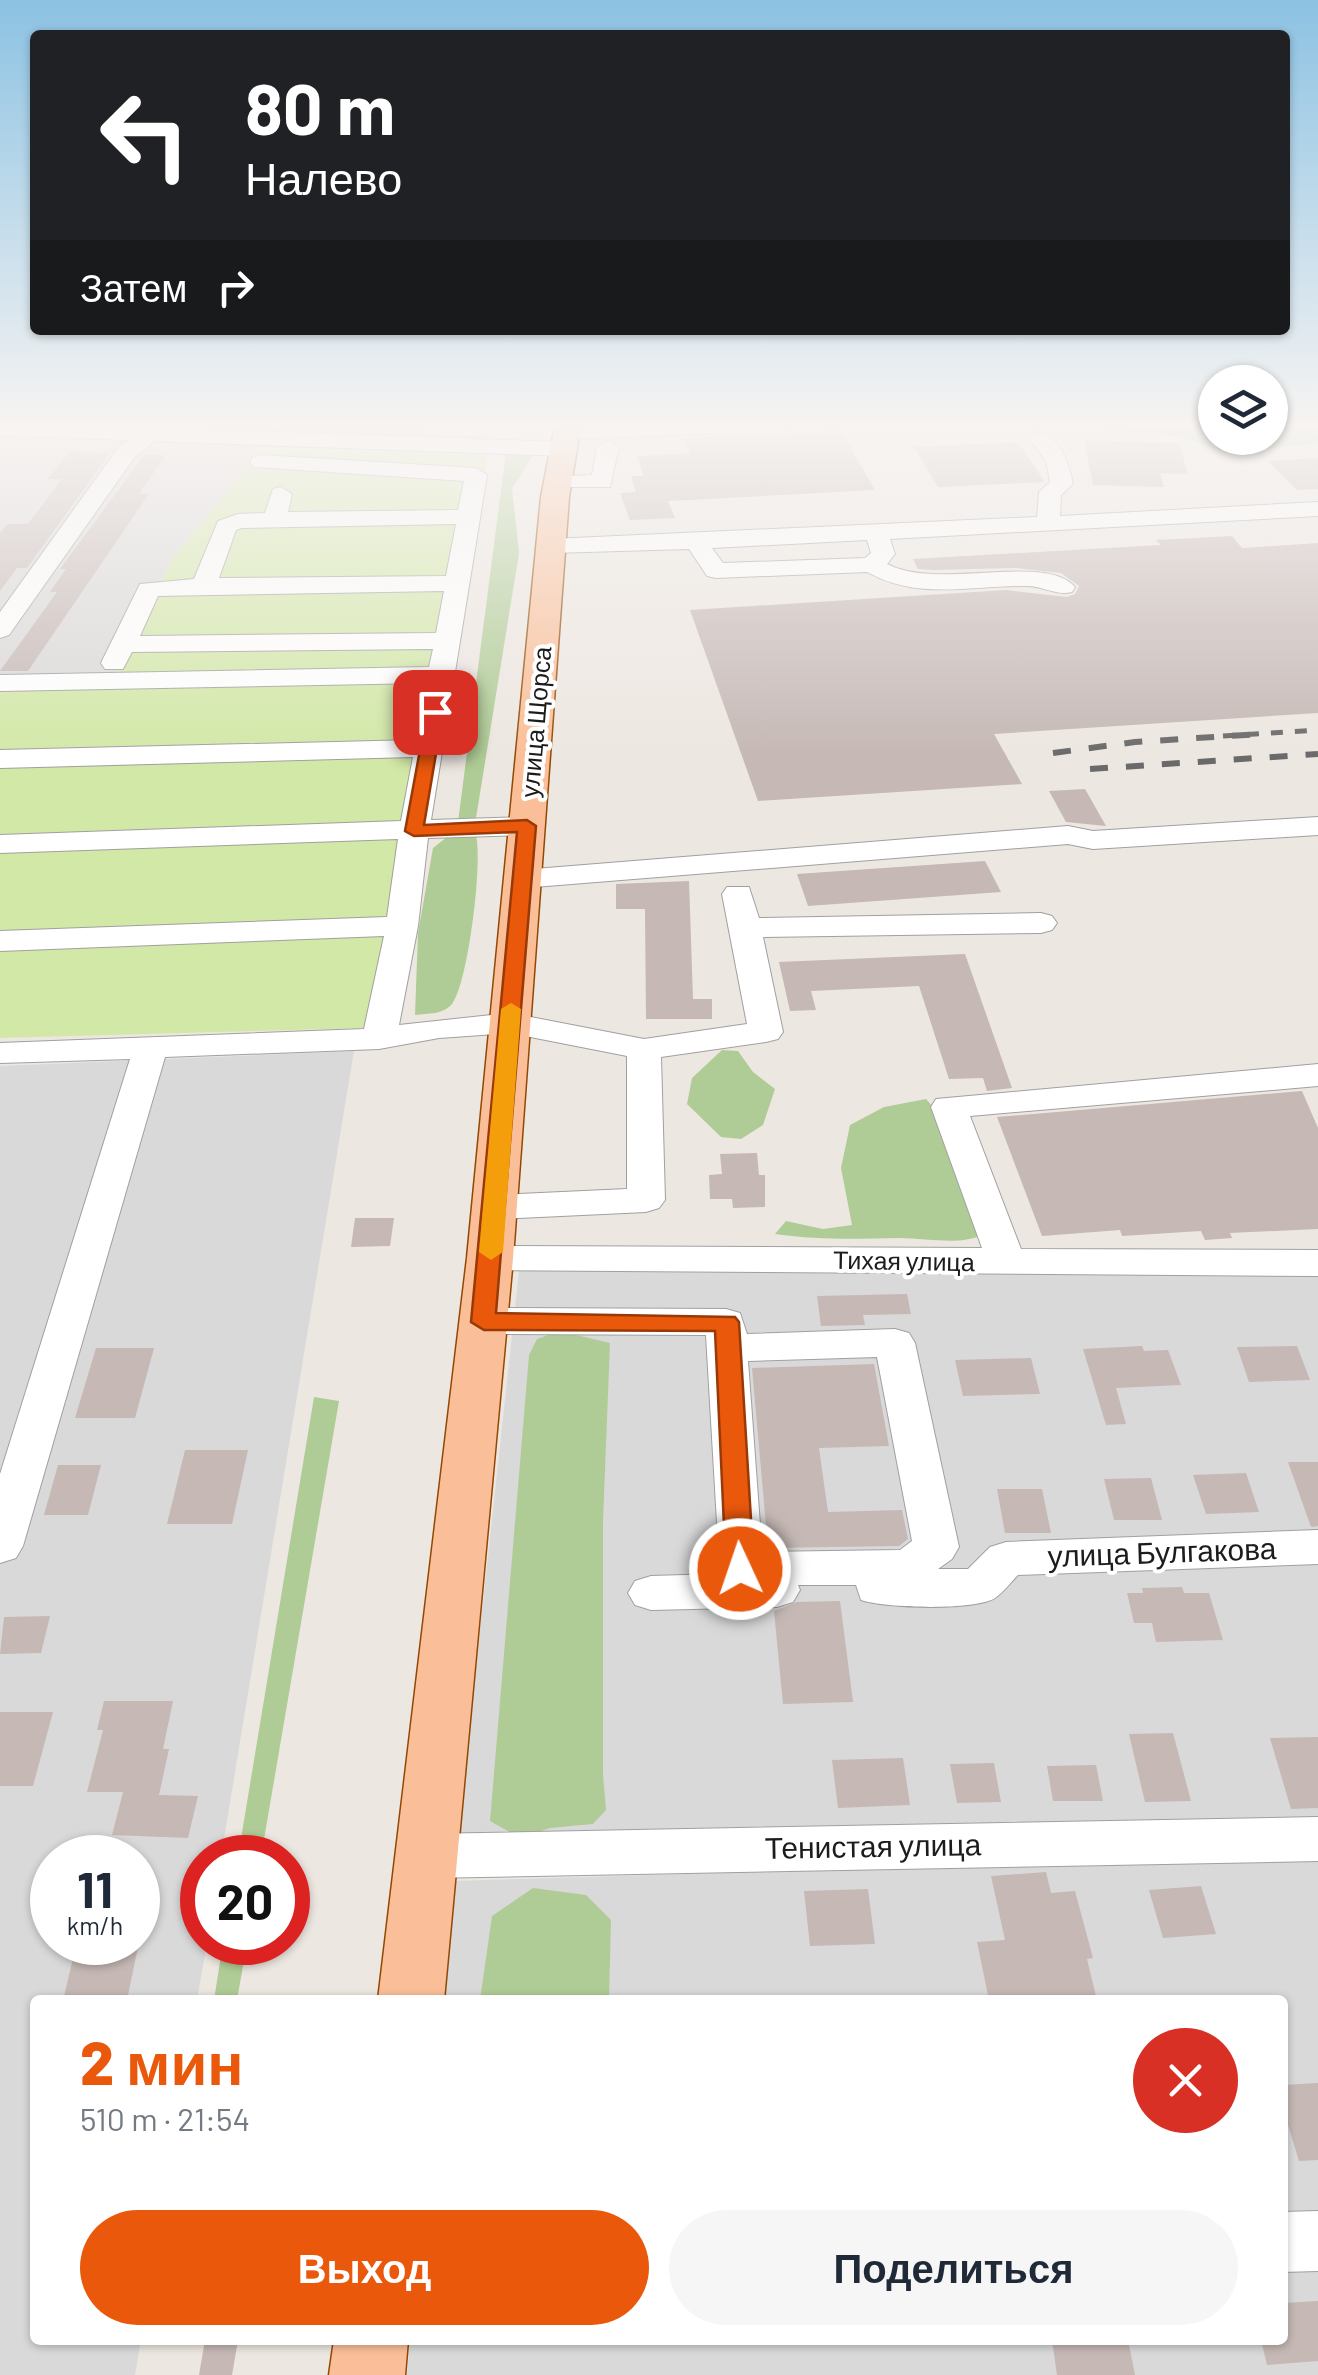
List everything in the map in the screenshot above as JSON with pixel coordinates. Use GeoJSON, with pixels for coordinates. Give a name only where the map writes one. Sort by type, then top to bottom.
{"type":"FeatureCollection","features":[{"type":"Feature","properties":{"kind":"main road","name":"улица Щорса"},"geometry":{"type":"LineString","coordinates":[[411,1995],[484,1322],[551,536]]}},
{"type":"Feature","properties":{"kind":"main road"},"geometry":{"type":"LineString","coordinates":[[367,2375],[370,2345]]}},
{"type":"Feature","properties":{"kind":"street"},"geometry":{"type":"LineString","coordinates":[[0,630],[67,536]]}},
{"type":"Feature","properties":{"kind":"street"},"geometry":{"type":"LineString","coordinates":[[204,586],[222,536]]}},
{"type":"Feature","properties":{"kind":"street"},"geometry":{"type":"LineString","coordinates":[[379,1039],[402,926],[414,831],[467,536]]}},
{"type":"Feature","properties":{"kind":"street"},"geometry":{"type":"LineString","coordinates":[[550,546],[835,536]]}},
{"type":"Feature","properties":{"kind":"street"},"geometry":{"type":"LineString","coordinates":[[872,565],[883,554],[877,536]]}},
{"type":"Feature","properties":{"kind":"street"},"geometry":{"type":"LineString","coordinates":[[696,542],[716,571],[872,565],[883,574],[926,585],[1044,580],[1063,587]]}},
{"type":"Feature","properties":{"kind":"street"},"geometry":{"type":"LineString","coordinates":[[107,679],[148,589],[458,583]]}},
{"type":"Feature","properties":{"kind":"street"},"geometry":{"type":"LineString","coordinates":[[123,644],[447,642]]}},
{"type":"Feature","properties":{"kind":"street"},"geometry":{"type":"LineString","coordinates":[[0,683],[442,676]]}},
{"type":"Feature","properties":{"kind":"street"},"geometry":{"type":"LineString","coordinates":[[0,759],[428,748]]}},
{"type":"Feature","properties":{"kind":"street"},"geometry":{"type":"LineString","coordinates":[[0,844],[527,826]]}},
{"type":"Feature","properties":{"kind":"street"},"geometry":{"type":"LineString","coordinates":[[522,880],[1068,835],[1092,840],[1318,826]]}},
{"type":"Feature","properties":{"kind":"street"},"geometry":{"type":"LineString","coordinates":[[0,1053],[379,1039],[439,1028],[510,1024],[644,1050],[766,1032],[742,911],[1041,923]]}},
{"type":"Feature","properties":{"kind":"street"},"geometry":{"type":"LineString","coordinates":[[0,940],[402,926]]}},
{"type":"Feature","properties":{"kind":"street"},"geometry":{"type":"LineString","coordinates":[[0,1546],[151,1046]]}},
{"type":"Feature","properties":{"kind":"street"},"geometry":{"type":"LineString","coordinates":[[492,1232],[646,1200],[644,1050]]}},
{"type":"Feature","properties":{"kind":"street"},"geometry":{"type":"LineString","coordinates":[[1007,1263],[949,1108],[1318,1075]]}},
{"type":"Feature","properties":{"kind":"street","name":"Тихая улица"},"geometry":{"type":"LineString","coordinates":[[492,1232],[1007,1263],[1318,1263]]}},
{"type":"Feature","properties":{"kind":"street"},"geometry":{"type":"LineString","coordinates":[[484,1322],[726,1322],[727,1348],[740,1569],[909,1567],[936,1547],[895,1343],[727,1348]]}},
{"type":"Feature","properties":{"kind":"street","name":"улица Булгакова"},"geometry":{"type":"LineString","coordinates":[[651,1593],[979,1586],[1006,1559],[1318,1547]]}},
{"type":"Feature","properties":{"kind":"street","name":"Тенистая улица"},"geometry":{"type":"LineString","coordinates":[[428,1856],[1318,1839]]}},
{"type":"Feature","properties":{"kind":"street"},"geometry":{"type":"LineString","coordinates":[[1288,2242],[1318,2241]]}},
{"type":"Feature","properties":{"kind":"shaded area"},"geometry":{"type":"Polygon","coordinates":[[[0,536],[191,536],[173,558],[113,676],[0,680],[0,536]]]}},
{"type":"Feature","properties":{"kind":"shaded area"},"geometry":{"type":"Polygon","coordinates":[[[354,1051],[225,1835],[180,1835],[180,1965],[203,1965],[198,1995],[30,1995],[30,2345],[140,2345],[135,2375],[0,2375],[0,1066],[354,1051]]]}},
{"type":"Feature","properties":{"kind":"shaded area"},"geometry":{"type":"Polygon","coordinates":[[[519,1271],[1318,1271],[1318,1824],[456,1851],[519,1271]]]}},
{"type":"Feature","properties":{"kind":"shaded area"},"geometry":{"type":"Polygon","coordinates":[[[1318,1855],[1318,2217],[1288,2218],[1288,1995],[442,1995],[452,1881],[1318,1855]]]}},
{"type":"Feature","properties":{"kind":"shaded area"},"geometry":{"type":"Polygon","coordinates":[[[1318,2254],[1318,2375],[407,2375],[410,2345],[1288,2345],[1288,2256],[1318,2254]]]}},
{"type":"Feature","properties":{"kind":"green space"},"geometry":{"type":"Polygon","coordinates":[[[191,536],[474,536],[398,1027],[0,1038],[0,680],[113,676],[173,558],[191,536]]]}},
{"type":"Feature","properties":{"kind":"green space"},"geometry":{"type":"Polygon","coordinates":[[[495,536],[517,536],[519,553],[476,818],[458,822],[495,536]]]}},
{"type":"Feature","properties":{"kind":"green space"},"geometry":{"type":"Polygon","coordinates":[[[452,833],[476,836],[478,850],[468,949],[452,1004],[440,1012],[415,1015],[418,933],[433,848],[452,833]]]}},
{"type":"Feature","properties":{"kind":"green space"},"geometry":{"type":"Polygon","coordinates":[[[722,1050],[738,1051],[753,1072],[775,1089],[763,1125],[741,1139],[721,1137],[687,1104],[692,1078],[722,1050]]]}},
{"type":"Feature","properties":{"kind":"green space"},"geometry":{"type":"Polygon","coordinates":[[[926,1099],[945,1120],[983,1235],[952,1241],[775,1234],[786,1221],[823,1229],[852,1225],[841,1168],[850,1125],[884,1107],[926,1099]]]}},
{"type":"Feature","properties":{"kind":"green space"},"geometry":{"type":"Polygon","coordinates":[[[559,1331],[610,1343],[603,1521],[606,1810],[593,1824],[550,1828],[520,1838],[490,1821],[529,1355],[537,1339],[559,1331]]]}},
{"type":"Feature","properties":{"kind":"green space"},"geometry":{"type":"Polygon","coordinates":[[[314,1397],[339,1401],[265,1835],[242,1835],[314,1397]]]}},
{"type":"Feature","properties":{"kind":"green space"},"geometry":{"type":"Polygon","coordinates":[[[533,1888],[586,1895],[611,1920],[609,1995],[481,1995],[492,1916],[533,1888]]]}},
{"type":"Feature","properties":{"kind":"green space"},"geometry":{"type":"Polygon","coordinates":[[[220,1965],[243,1965],[238,1995],[215,1995],[220,1965]]]}},
{"type":"Feature","properties":{"kind":"building"},"geometry":{"type":"Polygon","coordinates":[[[0,536],[50,536],[27,568],[17,568],[0,591],[0,536]]]}},
{"type":"Feature","properties":{"kind":"building"},"geometry":{"type":"Polygon","coordinates":[[[85,536],[120,536],[28,671],[0,671],[57,592],[50,592],[66,569],[60,569],[85,536]]]}},
{"type":"Feature","properties":{"kind":"building"},"geometry":{"type":"Polygon","coordinates":[[[1232,536],[1242,548],[1318,543],[1318,713],[994,734],[1022,784],[758,801],[690,610],[1006,590],[1067,597],[1075,594],[1079,586],[1061,573],[1016,568],[918,569],[913,559],[1161,545],[1156,540],[1232,536]]]}},
{"type":"Feature","properties":{"kind":"building"},"geometry":{"type":"Polygon","coordinates":[[[1085,789],[1106,826],[1066,822],[1049,791],[1085,789]]]}},
{"type":"Feature","properties":{"kind":"building"},"geometry":{"type":"Polygon","coordinates":[[[985,861],[1001,892],[808,906],[797,874],[985,861]]]}},
{"type":"Feature","properties":{"kind":"building"},"geometry":{"type":"Polygon","coordinates":[[[689,881],[693,999],[712,999],[712,1019],[646,1019],[645,909],[616,909],[616,884],[689,881]]]}},
{"type":"Feature","properties":{"kind":"building"},"geometry":{"type":"Polygon","coordinates":[[[965,954],[1012,1088],[987,1091],[983,1078],[949,1079],[919,986],[811,991],[816,1010],[790,1011],[779,962],[965,954]]]}},
{"type":"Feature","properties":{"kind":"building"},"geometry":{"type":"Polygon","coordinates":[[[1302,1091],[1318,1128],[1318,1229],[1230,1233],[1232,1238],[1205,1240],[1201,1231],[1122,1236],[1120,1230],[1042,1236],[997,1117],[1302,1091]]]}},
{"type":"Feature","properties":{"kind":"building"},"geometry":{"type":"Polygon","coordinates":[[[757,1153],[759,1175],[765,1175],[765,1207],[733,1208],[732,1199],[710,1199],[709,1175],[722,1174],[720,1154],[757,1153]]]}},
{"type":"Feature","properties":{"kind":"building"},"geometry":{"type":"Polygon","coordinates":[[[355,1218],[394,1218],[390,1246],[351,1247],[355,1218]]]}},
{"type":"Feature","properties":{"kind":"building"},"geometry":{"type":"Polygon","coordinates":[[[907,1294],[911,1314],[863,1315],[865,1325],[821,1326],[817,1296],[907,1294]]]}},
{"type":"Feature","properties":{"kind":"building"},"geometry":{"type":"Polygon","coordinates":[[[1142,1346],[1144,1351],[1168,1350],[1181,1385],[1116,1388],[1126,1424],[1106,1425],[1083,1349],[1142,1346]]]}},
{"type":"Feature","properties":{"kind":"building"},"geometry":{"type":"Polygon","coordinates":[[[1297,1346],[1310,1380],[1249,1382],[1237,1347],[1297,1346]]]}},
{"type":"Feature","properties":{"kind":"building"},"geometry":{"type":"Polygon","coordinates":[[[96,1348],[154,1348],[135,1418],[75,1418],[96,1348]]]}},
{"type":"Feature","properties":{"kind":"building"},"geometry":{"type":"Polygon","coordinates":[[[1031,1358],[1040,1394],[963,1396],[955,1360],[1031,1358]]]}},
{"type":"Feature","properties":{"kind":"building"},"geometry":{"type":"Polygon","coordinates":[[[874,1364],[889,1446],[819,1448],[828,1512],[902,1510],[908,1539],[899,1546],[768,1548],[752,1368],[874,1364]]]}},
{"type":"Feature","properties":{"kind":"building"},"geometry":{"type":"Polygon","coordinates":[[[185,1450],[248,1450],[232,1524],[167,1524],[185,1450]]]}},
{"type":"Feature","properties":{"kind":"building"},"geometry":{"type":"Polygon","coordinates":[[[1288,1462],[1318,1462],[1318,1526],[1311,1527],[1288,1462]]]}},
{"type":"Feature","properties":{"kind":"building"},"geometry":{"type":"Polygon","coordinates":[[[58,1465],[101,1465],[88,1515],[44,1515],[58,1465]]]}},
{"type":"Feature","properties":{"kind":"building"},"geometry":{"type":"Polygon","coordinates":[[[1246,1473],[1259,1512],[1206,1514],[1193,1475],[1246,1473]]]}},
{"type":"Feature","properties":{"kind":"building"},"geometry":{"type":"Polygon","coordinates":[[[1151,1478],[1162,1520],[1114,1520],[1104,1479],[1151,1478]]]}},
{"type":"Feature","properties":{"kind":"building"},"geometry":{"type":"Polygon","coordinates":[[[997,1489],[1042,1489],[1051,1533],[1005,1533],[997,1489]]]}},
{"type":"Feature","properties":{"kind":"building"},"geometry":{"type":"Polygon","coordinates":[[[1182,1587],[1184,1593],[1209,1593],[1223,1640],[1156,1642],[1152,1623],[1134,1623],[1127,1593],[1143,1593],[1142,1588],[1182,1587]]]}},
{"type":"Feature","properties":{"kind":"building"},"geometry":{"type":"Polygon","coordinates":[[[840,1601],[853,1702],[783,1704],[774,1611],[797,1602],[840,1601]]]}},
{"type":"Feature","properties":{"kind":"building"},"geometry":{"type":"Polygon","coordinates":[[[50,1616],[41,1653],[0,1654],[4,1617],[50,1616]]]}},
{"type":"Feature","properties":{"kind":"building"},"geometry":{"type":"Polygon","coordinates":[[[104,1701],[173,1701],[163,1749],[169,1749],[159,1795],[198,1796],[189,1835],[112,1835],[123,1792],[87,1792],[103,1730],[97,1730],[104,1701]]]}},
{"type":"Feature","properties":{"kind":"building"},"geometry":{"type":"Polygon","coordinates":[[[0,1712],[53,1712],[33,1786],[0,1786],[0,1712]]]}},
{"type":"Feature","properties":{"kind":"building"},"geometry":{"type":"Polygon","coordinates":[[[1173,1733],[1191,1801],[1145,1802],[1129,1734],[1173,1733]]]}},
{"type":"Feature","properties":{"kind":"building"},"geometry":{"type":"Polygon","coordinates":[[[1318,1737],[1318,1808],[1291,1809],[1270,1738],[1318,1737]]]}},
{"type":"Feature","properties":{"kind":"building"},"geometry":{"type":"Polygon","coordinates":[[[903,1758],[910,1805],[838,1808],[832,1760],[903,1758]]]}},
{"type":"Feature","properties":{"kind":"building"},"geometry":{"type":"Polygon","coordinates":[[[994,1763],[1001,1802],[957,1803],[950,1764],[994,1763]]]}},
{"type":"Feature","properties":{"kind":"building"},"geometry":{"type":"Polygon","coordinates":[[[1096,1765],[1103,1801],[1053,1801],[1047,1766],[1096,1765]]]}},
{"type":"Feature","properties":{"kind":"building"},"geometry":{"type":"Polygon","coordinates":[[[1046,1872],[1051,1893],[1075,1891],[1093,1958],[1087,1959],[1096,1995],[988,1995],[977,1942],[1005,1940],[991,1876],[1046,1872]]]}},
{"type":"Feature","properties":{"kind":"building"},"geometry":{"type":"Polygon","coordinates":[[[1201,1886],[1216,1934],[1163,1938],[1149,1890],[1201,1886]]]}},
{"type":"Feature","properties":{"kind":"building"},"geometry":{"type":"Polygon","coordinates":[[[868,1889],[875,1944],[810,1946],[804,1891],[868,1889]]]}},
{"type":"Feature","properties":{"kind":"building"},"geometry":{"type":"Polygon","coordinates":[[[71,1965],[134,1965],[128,1995],[64,1995],[71,1965]]]}},
{"type":"Feature","properties":{"kind":"building"},"geometry":{"type":"Polygon","coordinates":[[[1318,2083],[1318,2160],[1299,2161],[1288,2125],[1288,2085],[1318,2083]]]}},
{"type":"Feature","properties":{"kind":"building"},"geometry":{"type":"Polygon","coordinates":[[[1318,2301],[1318,2361],[1267,2365],[1262,2345],[1288,2345],[1288,2303],[1318,2301]]]}},
{"type":"Feature","properties":{"kind":"building"},"geometry":{"type":"Polygon","coordinates":[[[204,2345],[237,2345],[232,2375],[199,2375],[204,2345]]]}},
{"type":"Feature","properties":{"kind":"building"},"geometry":{"type":"Polygon","coordinates":[[[1053,2345],[1129,2345],[1135,2375],[1057,2375],[1053,2345]]]}},
{"type":"Feature","properties":{"kind":"railway"},"geometry":{"type":"LineString","coordinates":[[1223,736],[1318,730]]}},
{"type":"Feature","properties":{"kind":"railway"},"geometry":{"type":"LineString","coordinates":[[1053,753],[1135,742],[1261,734]]}},
{"type":"Feature","properties":{"kind":"railway"},"geometry":{"type":"LineString","coordinates":[[1090,769],[1318,754]]}},
{"type":"Feature","properties":{"kind":"slow traffic"},"geometry":{"type":"LineString","coordinates":[[491,1252],[511,1009]]}},
{"type":"Feature","properties":{"kind":"route"},"geometry":{"type":"LineString","coordinates":[[435,712],[414,831],[527,826],[484,1322],[726,1322],[740,1569]]}}]}
